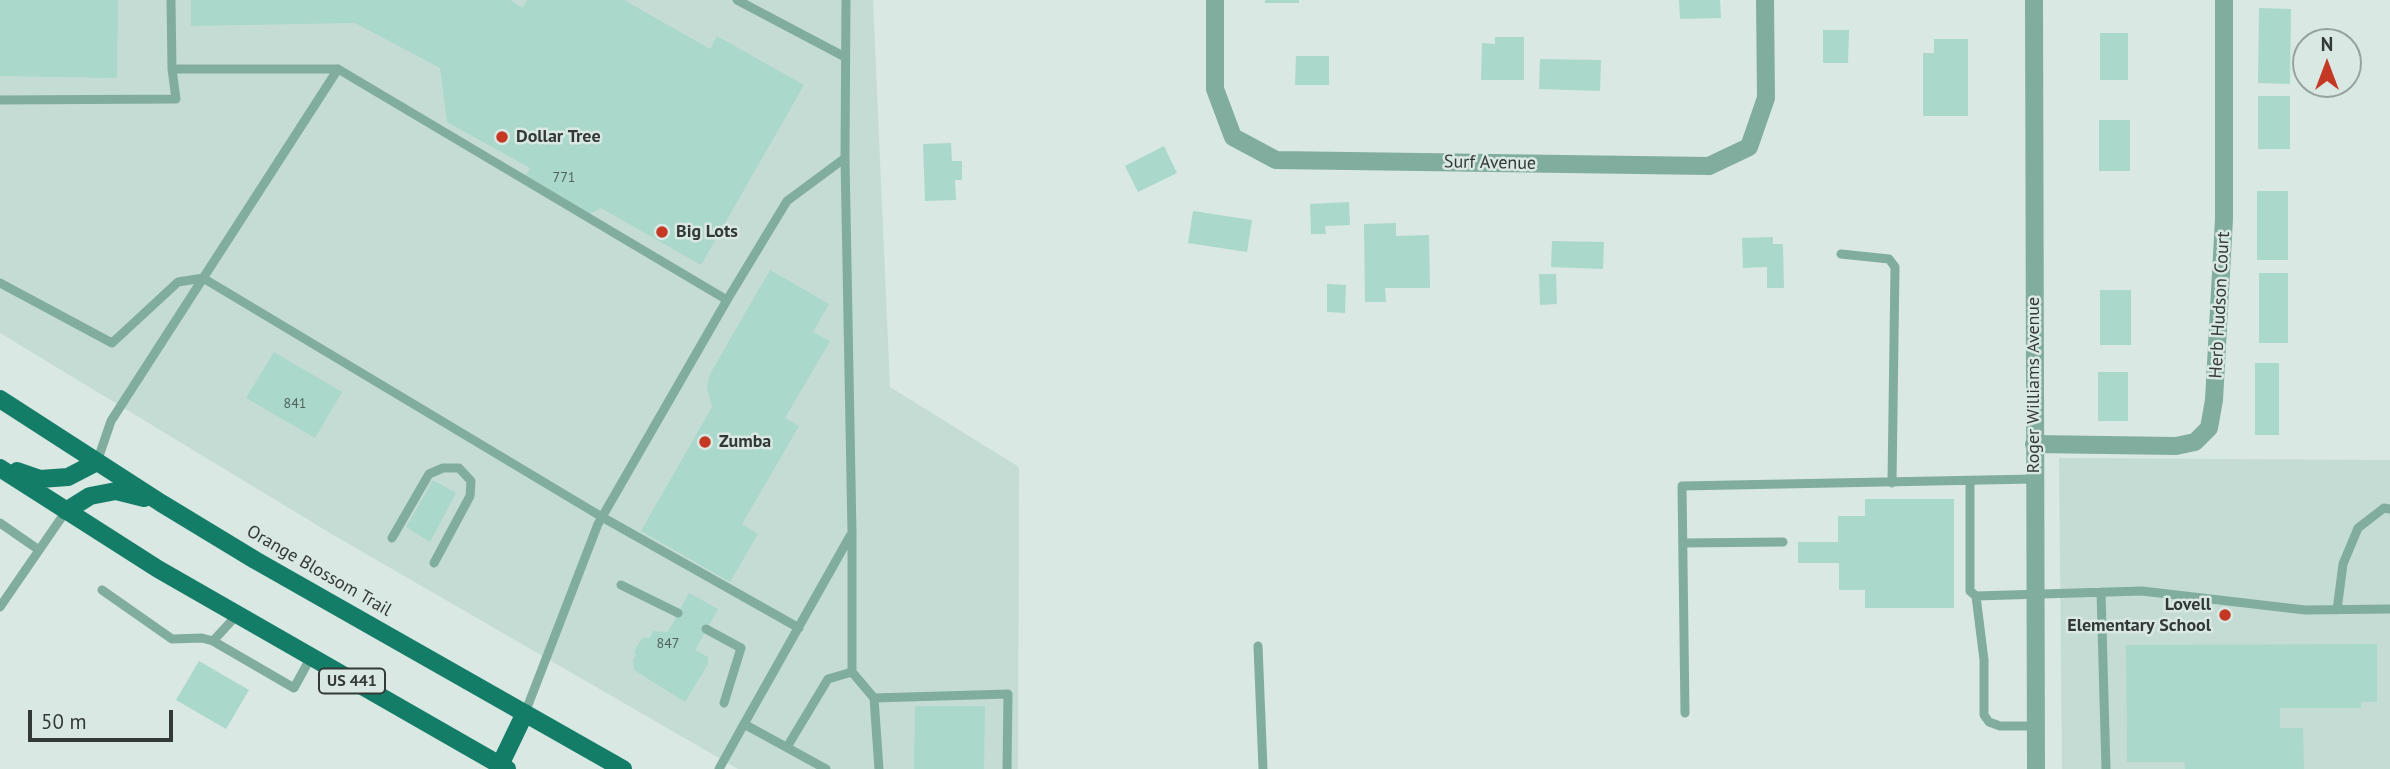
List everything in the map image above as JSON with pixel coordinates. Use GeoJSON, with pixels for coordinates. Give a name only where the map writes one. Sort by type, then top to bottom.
{"type":"FeatureCollection","features":[{"type":"Feature","properties":{"kind":"main road","name":"Orange Blossom Trail"},"geometry":{"type":"LineString","coordinates":[[0,399],[160,503],[623,769]]}},
{"type":"Feature","properties":{"kind":"main road"},"geometry":{"type":"LineString","coordinates":[[0,466],[40,479],[68,477],[97,462]]}},
{"type":"Feature","properties":{"kind":"main road","name":"US 441"},"geometry":{"type":"LineString","coordinates":[[0,466],[66,511],[237,615],[502,768]]}},
{"type":"Feature","properties":{"kind":"main road"},"geometry":{"type":"LineString","coordinates":[[66,511],[90,496],[116,491],[160,503]]}},
{"type":"Feature","properties":{"kind":"main road"},"geometry":{"type":"LineString","coordinates":[[502,768],[525,713]]}},
{"type":"Feature","properties":{"kind":"street","name":"Surf Avenue"},"geometry":{"type":"LineString","coordinates":[[1215,0],[1215,89],[1233,137],[1276,160],[1710,166],[1749,147],[1766,98],[1765,0]]}},
{"type":"Feature","properties":{"kind":"street","name":"Roger Williams Avenue"},"geometry":{"type":"LineString","coordinates":[[2034,0],[2036,769]]}},
{"type":"Feature","properties":{"kind":"street","name":"Herb Hudson Court"},"geometry":{"type":"LineString","coordinates":[[2034,444],[2176,446],[2195,442],[2209,428],[2214,400],[2224,219],[2224,0]]}},
{"type":"Feature","properties":{"kind":"lane"},"geometry":{"type":"LineString","coordinates":[[0,100],[176,99],[172,69],[171,0]]}},
{"type":"Feature","properties":{"kind":"lane"},"geometry":{"type":"LineString","coordinates":[[737,0],[845,57]]}},
{"type":"Feature","properties":{"kind":"lane"},"geometry":{"type":"LineString","coordinates":[[846,0],[845,158],[852,672],[873,698],[879,769]]}},
{"type":"Feature","properties":{"kind":"lane"},"geometry":{"type":"LineString","coordinates":[[172,69],[338,69],[727,300]]}},
{"type":"Feature","properties":{"kind":"lane"},"geometry":{"type":"LineString","coordinates":[[97,462],[111,421],[338,69]]}},
{"type":"Feature","properties":{"kind":"lane"},"geometry":{"type":"LineString","coordinates":[[525,713],[602,517],[727,300],[787,201],[845,158]]}},
{"type":"Feature","properties":{"kind":"lane"},"geometry":{"type":"LineString","coordinates":[[1841,254],[1889,259],[1895,267],[1892,483]]}},
{"type":"Feature","properties":{"kind":"lane"},"geometry":{"type":"LineString","coordinates":[[0,283],[112,344],[178,282],[203,278],[602,517],[799,628]]}},
{"type":"Feature","properties":{"kind":"lane"},"geometry":{"type":"LineString","coordinates":[[392,538],[429,474],[443,468],[458,468],[471,481],[470,496],[433,564]]}},
{"type":"Feature","properties":{"kind":"lane"},"geometry":{"type":"LineString","coordinates":[[1685,713],[1682,486],[2034,479]]}},
{"type":"Feature","properties":{"kind":"lane"},"geometry":{"type":"LineString","coordinates":[[1970,481],[1970,590],[1976,596],[1984,660],[1984,715],[1989,722],[2000,726],[2036,726]]}},
{"type":"Feature","properties":{"kind":"lane"},"geometry":{"type":"LineString","coordinates":[[2337,610],[2343,564],[2358,528],[2384,508],[2390,509]]}},
{"type":"Feature","properties":{"kind":"lane"},"geometry":{"type":"LineString","coordinates":[[0,607],[66,511]]}},
{"type":"Feature","properties":{"kind":"lane"},"geometry":{"type":"LineString","coordinates":[[0,523],[39,550]]}},
{"type":"Feature","properties":{"kind":"lane"},"geometry":{"type":"LineString","coordinates":[[719,769],[852,533]]}},
{"type":"Feature","properties":{"kind":"lane"},"geometry":{"type":"LineString","coordinates":[[1682,543],[1783,542]]}},
{"type":"Feature","properties":{"kind":"lane"},"geometry":{"type":"LineString","coordinates":[[621,585],[678,613]]}},
{"type":"Feature","properties":{"kind":"lane"},"geometry":{"type":"LineString","coordinates":[[102,590],[172,639],[202,638],[212,641],[294,688],[311,657]]}},
{"type":"Feature","properties":{"kind":"lane"},"geometry":{"type":"LineString","coordinates":[[1976,596],[2035,596],[2142,590],[2305,611],[2390,609]]}},
{"type":"Feature","properties":{"kind":"lane"},"geometry":{"type":"LineString","coordinates":[[2101,592],[2106,769]]}},
{"type":"Feature","properties":{"kind":"lane"},"geometry":{"type":"LineString","coordinates":[[212,641],[237,615]]}},
{"type":"Feature","properties":{"kind":"lane"},"geometry":{"type":"LineString","coordinates":[[706,629],[741,648],[724,703]]}},
{"type":"Feature","properties":{"kind":"lane"},"geometry":{"type":"LineString","coordinates":[[1258,646],[1263,769]]}},
{"type":"Feature","properties":{"kind":"lane"},"geometry":{"type":"LineString","coordinates":[[787,747],[828,679],[852,672]]}},
{"type":"Feature","properties":{"kind":"lane"},"geometry":{"type":"LineString","coordinates":[[873,698],[1008,694],[1007,769]]}},
{"type":"Feature","properties":{"kind":"lane"},"geometry":{"type":"LineString","coordinates":[[744,724],[826,769]]}},
{"type":"Feature","properties":{"kind":"shaded area"},"geometry":{"type":"Polygon","coordinates":[[[0,0],[873,0],[890,387],[1019,467],[1018,769],[738,769],[335,536],[0,333],[0,0]]]}},
{"type":"Feature","properties":{"kind":"shaded area","name":"Lovell Elementary School"},"geometry":{"type":"Polygon","coordinates":[[[2059,458],[2390,460],[2390,769],[2062,769],[2059,458]]]}},
{"type":"Feature","properties":{"kind":"building"},"geometry":{"type":"Polygon","coordinates":[[[0,0],[118,0],[117,78],[0,76],[0,0]]]}},
{"type":"Feature","properties":{"kind":"building"},"geometry":{"type":"Polygon","coordinates":[[[191,0],[510,0],[523,8],[527,0],[624,0],[710,49],[717,36],[804,85],[701,265],[601,208],[588,215],[524,179],[530,168],[447,122],[440,68],[355,23],[191,26],[191,0]]]}},
{"type":"Feature","properties":{"kind":"building"},"geometry":{"type":"Polygon","coordinates":[[[1265,0],[1299,0],[1299,3],[1265,3],[1265,0]]]}},
{"type":"Feature","properties":{"kind":"building"},"geometry":{"type":"Polygon","coordinates":[[[1679,0],[1720,0],[1721,18],[1680,19],[1679,0]]]}},
{"type":"Feature","properties":{"kind":"building"},"geometry":{"type":"Polygon","coordinates":[[[2259,8],[2291,9],[2290,84],[2258,83],[2259,8]]]}},
{"type":"Feature","properties":{"kind":"building"},"geometry":{"type":"Polygon","coordinates":[[[1823,30],[1849,30],[1848,63],[1823,63],[1823,30]]]}},
{"type":"Feature","properties":{"kind":"building"},"geometry":{"type":"Polygon","coordinates":[[[2100,33],[2128,33],[2128,80],[2100,80],[2100,33]]]}},
{"type":"Feature","properties":{"kind":"building"},"geometry":{"type":"Polygon","coordinates":[[[1495,37],[1524,37],[1524,80],[1481,80],[1482,43],[1495,44],[1495,37]]]}},
{"type":"Feature","properties":{"kind":"building"},"geometry":{"type":"Polygon","coordinates":[[[1934,39],[1968,39],[1968,116],[1923,116],[1923,53],[1934,53],[1934,39]]]}},
{"type":"Feature","properties":{"kind":"building"},"geometry":{"type":"Polygon","coordinates":[[[1296,56],[1329,56],[1329,85],[1295,85],[1296,56]]]}},
{"type":"Feature","properties":{"kind":"building"},"geometry":{"type":"Polygon","coordinates":[[[1540,59],[1601,60],[1600,91],[1539,89],[1540,59]]]}},
{"type":"Feature","properties":{"kind":"building"},"geometry":{"type":"Polygon","coordinates":[[[2258,96],[2290,96],[2290,149],[2258,149],[2258,96]]]}},
{"type":"Feature","properties":{"kind":"building"},"geometry":{"type":"Polygon","coordinates":[[[2099,120],[2130,120],[2130,171],[2099,171],[2099,120]]]}},
{"type":"Feature","properties":{"kind":"building"},"geometry":{"type":"Polygon","coordinates":[[[951,143],[952,161],[962,161],[962,180],[955,180],[956,200],[925,201],[923,144],[951,143]]]}},
{"type":"Feature","properties":{"kind":"building"},"geometry":{"type":"Polygon","coordinates":[[[1164,146],[1177,173],[1138,192],[1125,166],[1164,146]]]}},
{"type":"Feature","properties":{"kind":"building"},"geometry":{"type":"Polygon","coordinates":[[[2257,191],[2288,191],[2288,260],[2257,260],[2257,191]]]}},
{"type":"Feature","properties":{"kind":"building"},"geometry":{"type":"Polygon","coordinates":[[[1349,202],[1350,225],[1325,226],[1326,234],[1311,234],[1310,204],[1349,202]]]}},
{"type":"Feature","properties":{"kind":"building"},"geometry":{"type":"Polygon","coordinates":[[[1193,211],[1252,220],[1247,252],[1188,243],[1193,211]]]}},
{"type":"Feature","properties":{"kind":"building"},"geometry":{"type":"Polygon","coordinates":[[[1396,223],[1396,236],[1429,235],[1430,288],[1385,288],[1386,302],[1365,302],[1364,224],[1396,223]]]}},
{"type":"Feature","properties":{"kind":"building"},"geometry":{"type":"Polygon","coordinates":[[[1773,237],[1773,244],[1783,244],[1784,288],[1767,288],[1767,267],[1743,268],[1742,238],[1773,237]]]}},
{"type":"Feature","properties":{"kind":"building"},"geometry":{"type":"Polygon","coordinates":[[[1552,241],[1604,242],[1603,269],[1551,267],[1552,241]]]}},
{"type":"Feature","properties":{"kind":"building"},"geometry":{"type":"Polygon","coordinates":[[[770,270],[829,304],[813,332],[830,341],[785,418],[799,426],[742,524],[758,534],[730,582],[641,531],[712,407],[707,387],[710,374],[770,270]]]}},
{"type":"Feature","properties":{"kind":"building"},"geometry":{"type":"Polygon","coordinates":[[[2259,273],[2288,273],[2288,343],[2259,343],[2259,273]]]}},
{"type":"Feature","properties":{"kind":"building"},"geometry":{"type":"Polygon","coordinates":[[[1539,274],[1556,274],[1557,304],[1540,305],[1539,274]]]}},
{"type":"Feature","properties":{"kind":"building"},"geometry":{"type":"Polygon","coordinates":[[[1327,284],[1346,285],[1345,313],[1327,312],[1327,284]]]}},
{"type":"Feature","properties":{"kind":"building"},"geometry":{"type":"Polygon","coordinates":[[[2100,290],[2131,290],[2131,345],[2100,345],[2100,290]]]}},
{"type":"Feature","properties":{"kind":"building"},"geometry":{"type":"Polygon","coordinates":[[[274,352],[342,392],[315,438],[246,398],[274,352]]]}},
{"type":"Feature","properties":{"kind":"building"},"geometry":{"type":"Polygon","coordinates":[[[2255,363],[2279,363],[2279,435],[2255,435],[2255,363]]]}},
{"type":"Feature","properties":{"kind":"building"},"geometry":{"type":"Polygon","coordinates":[[[2098,372],[2128,372],[2128,421],[2098,421],[2098,372]]]}},
{"type":"Feature","properties":{"kind":"building"},"geometry":{"type":"Polygon","coordinates":[[[433,480],[456,493],[430,542],[406,527],[433,480]]]}},
{"type":"Feature","properties":{"kind":"building"},"geometry":{"type":"Polygon","coordinates":[[[1865,499],[1954,499],[1954,608],[1865,608],[1865,590],[1839,590],[1839,563],[1798,563],[1798,542],[1838,542],[1838,516],[1865,516],[1865,499]]]}},
{"type":"Feature","properties":{"kind":"building"},"geometry":{"type":"Polygon","coordinates":[[[689,593],[718,609],[695,650],[708,657],[708,664],[685,702],[634,670],[633,660],[636,655],[634,651],[642,638],[650,638],[653,631],[668,632],[689,593]]]}},
{"type":"Feature","properties":{"kind":"building"},"geometry":{"type":"Polygon","coordinates":[[[2377,644],[2377,702],[2361,702],[2361,708],[2280,708],[2280,728],[2303,728],[2304,769],[2185,769],[2184,762],[2127,762],[2126,645],[2377,644]]]}},
{"type":"Feature","properties":{"kind":"building"},"geometry":{"type":"Polygon","coordinates":[[[199,661],[249,690],[226,729],[176,700],[199,661]]]}},
{"type":"Feature","properties":{"kind":"building"},"geometry":{"type":"Polygon","coordinates":[[[915,706],[985,706],[984,769],[914,769],[915,706]]]}},
{"type":"Feature","properties":{"kind":"place","name":"Dollar Tree"},"geometry":{"type":"Point","coordinates":[502,137]}},
{"type":"Feature","properties":{"kind":"place","name":"Big Lots"},"geometry":{"type":"Point","coordinates":[662,232]}},
{"type":"Feature","properties":{"kind":"place","name":"Zumba"},"geometry":{"type":"Point","coordinates":[705,442]}},
{"type":"Feature","properties":{"kind":"place","name":"Lovell Elementary School"},"geometry":{"type":"Point","coordinates":[2225,615]}}]}
